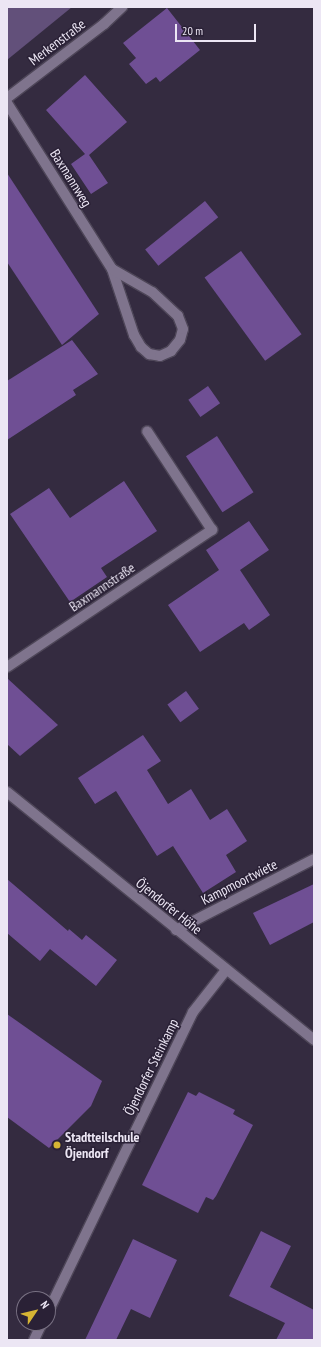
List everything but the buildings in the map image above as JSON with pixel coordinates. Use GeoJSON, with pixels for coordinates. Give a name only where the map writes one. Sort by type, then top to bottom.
{"type":"FeatureCollection","features":[{"type":"Feature","properties":{"kind":"street","name":"Merkenstraße"},"geometry":{"type":"LineString","coordinates":[[7,98],[104,24],[122,7]]}},
{"type":"Feature","properties":{"kind":"street","name":"Baxmannweg"},"geometry":{"type":"LineString","coordinates":[[7,103],[112,269],[134,335],[149,354],[160,356],[171,351],[180,340],[183,329],[178,316],[152,292],[112,269]]}},
{"type":"Feature","properties":{"kind":"street","name":"Baxmannstraße"},"geometry":{"type":"LineString","coordinates":[[7,667],[212,530],[147,432]]}},
{"type":"Feature","properties":{"kind":"street","name":"Öjendorfer Höhe"},"geometry":{"type":"LineString","coordinates":[[7,792],[314,1040]]}},
{"type":"Feature","properties":{"kind":"street","name":"Kampmoortwiete"},"geometry":{"type":"LineString","coordinates":[[176,930],[314,859]]}},
{"type":"Feature","properties":{"kind":"street","name":"Öjendorfer Steinkamp"},"geometry":{"type":"LineString","coordinates":[[56,1295],[193,1012],[226,970]]}},
{"type":"Feature","properties":{"kind":"shaded area"},"geometry":{"type":"Polygon","coordinates":[[[7,7],[72,7],[7,60],[7,7]]]}},
{"type":"Feature","properties":{"kind":"place","name":"Stadtteilschule Öjendorf"},"geometry":{"type":"Point","coordinates":[57,1145]}}]}
